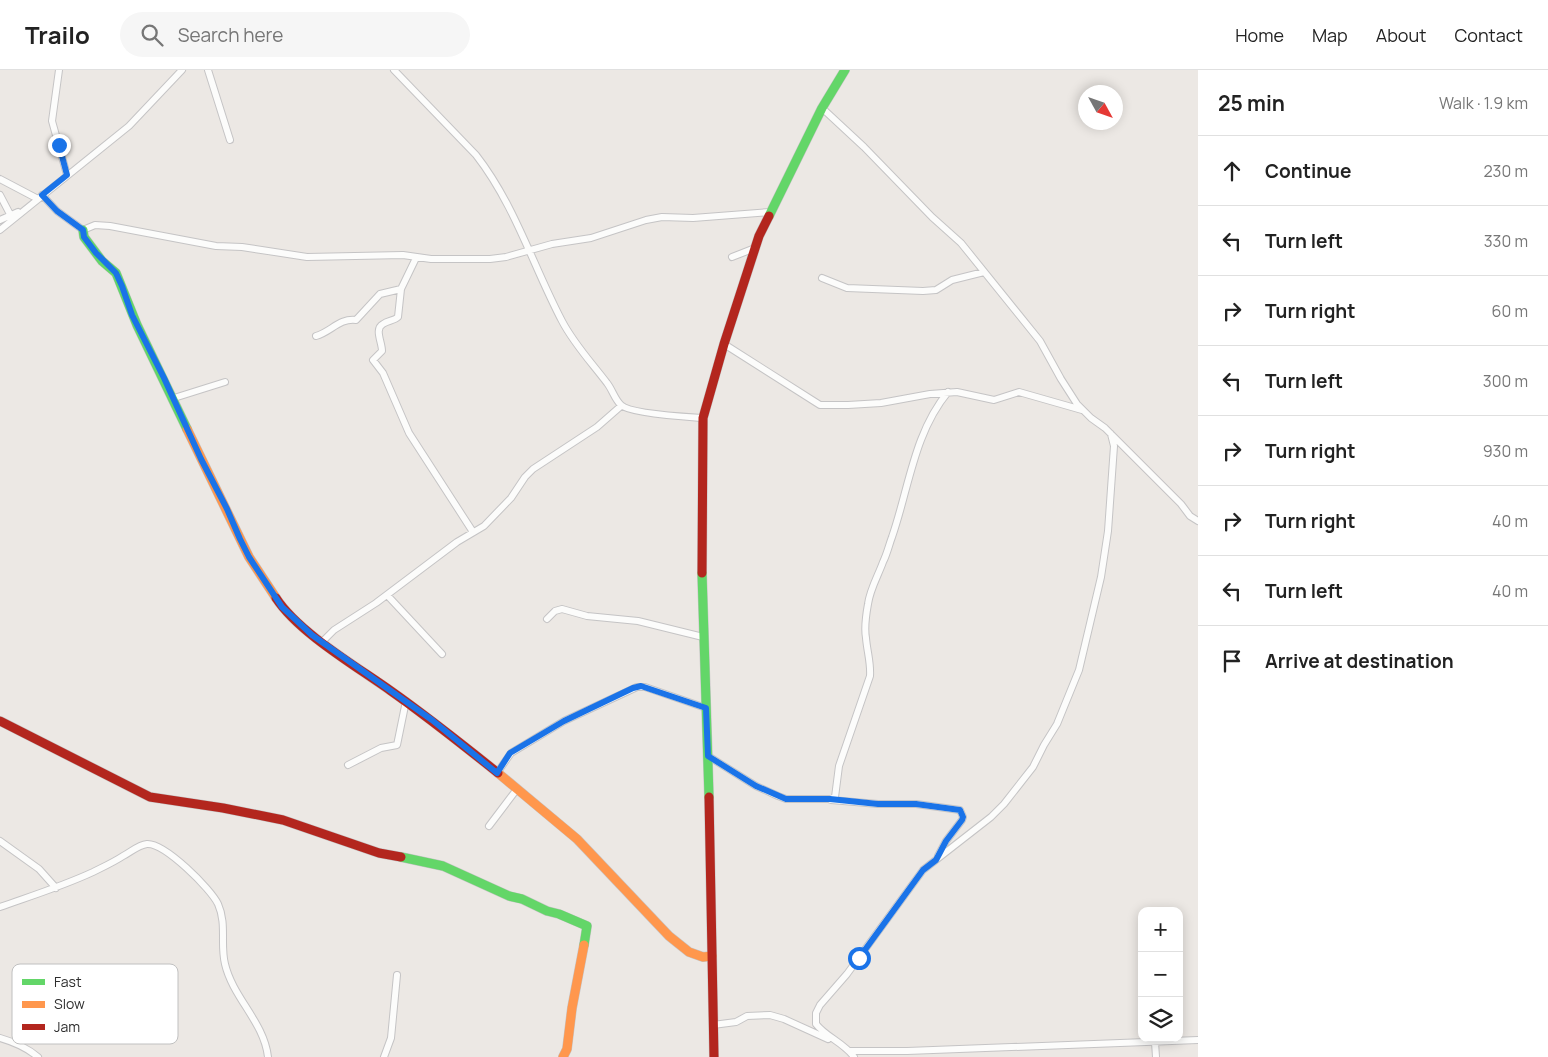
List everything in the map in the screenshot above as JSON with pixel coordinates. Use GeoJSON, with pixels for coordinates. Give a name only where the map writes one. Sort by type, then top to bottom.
{"type":"FeatureCollection","features":[{"type":"Feature","properties":{"kind":"street"},"geometry":{"type":"LineString","coordinates":[[59,70],[52,121],[67,175]]}},
{"type":"Feature","properties":{"kind":"street"},"geometry":{"type":"LineString","coordinates":[[0,230],[12,218],[26,209],[129,126],[182,70]]}},
{"type":"Feature","properties":{"kind":"street"},"geometry":{"type":"LineString","coordinates":[[208,70],[230,140]]}},
{"type":"Feature","properties":{"kind":"street"},"geometry":{"type":"LineString","coordinates":[[394,70],[476,155],[488,170],[518,224],[561,320],[574,343],[607,382],[621,406],[634,410],[704,418]]}},
{"type":"Feature","properties":{"kind":"street"},"geometry":{"type":"LineString","coordinates":[[714,1057],[702,524],[704,418],[724,344],[755,248],[770,212],[822,108],[844,70]]}},
{"type":"Feature","properties":{"kind":"street"},"geometry":{"type":"LineString","coordinates":[[822,108],[961,243],[1040,341],[1069,392],[1084,411],[1111,434],[1181,504],[1190,516],[1198,521]]}},
{"type":"Feature","properties":{"kind":"street"},"geometry":{"type":"LineString","coordinates":[[0,179],[40,197],[83,230],[84,237],[98,256],[116,273],[128,305],[249,557],[282,607],[322,642],[432,720],[577,839],[670,936],[689,952],[697,956],[712,956]]}},
{"type":"Feature","properties":{"kind":"street"},"geometry":{"type":"LineString","coordinates":[[0,195],[12,218]]}},
{"type":"Feature","properties":{"kind":"street"},"geometry":{"type":"LineString","coordinates":[[83,230],[95,225],[110,226],[216,246],[242,247],[307,257],[403,255],[430,259],[490,259],[530,251],[552,244],[591,238],[646,220],[662,217],[693,218],[770,212]]}},
{"type":"Feature","properties":{"kind":"street"},"geometry":{"type":"LineString","coordinates":[[0,220],[12,218]]}},
{"type":"Feature","properties":{"kind":"street"},"geometry":{"type":"LineString","coordinates":[[732,256],[755,248]]}},
{"type":"Feature","properties":{"kind":"street"},"geometry":{"type":"LineString","coordinates":[[416,258],[401,289],[400,314],[396,319],[380,327],[378,332],[382,349],[373,360],[382,374],[409,433],[473,532]]}},
{"type":"Feature","properties":{"kind":"street"},"geometry":{"type":"LineString","coordinates":[[822,278],[847,288],[924,292],[936,290],[952,280],[984,272]]}},
{"type":"Feature","properties":{"kind":"street"},"geometry":{"type":"LineString","coordinates":[[316,336],[334,328],[346,319],[356,320],[380,294],[401,289]]}},
{"type":"Feature","properties":{"kind":"street"},"geometry":{"type":"LineString","coordinates":[[724,344],[820,405],[848,406],[881,403],[948,392],[957,392],[994,400],[1020,392],[1084,411]]}},
{"type":"Feature","properties":{"kind":"street"},"geometry":{"type":"LineString","coordinates":[[174,398],[224,382]]}},
{"type":"Feature","properties":{"kind":"street"},"geometry":{"type":"LineString","coordinates":[[830,799],[835,797],[837,793],[839,766],[870,676],[871,666],[865,636],[868,602],[872,585],[884,561],[896,526],[903,497],[927,422],[948,392]]}},
{"type":"Feature","properties":{"kind":"street"},"geometry":{"type":"LineString","coordinates":[[322,642],[334,630],[386,595],[450,547],[484,526],[500,510],[533,469],[597,427],[621,406]]}},
{"type":"Feature","properties":{"kind":"street"},"geometry":{"type":"LineString","coordinates":[[810,1031],[816,1024],[816,1013],[820,1006],[847,974],[923,870],[991,817],[1025,779],[1057,724],[1079,670],[1102,568],[1108,531],[1112,482],[1114,446],[1111,434]]}},
{"type":"Feature","properties":{"kind":"street"},"geometry":{"type":"LineString","coordinates":[[386,595],[442,654]]}},
{"type":"Feature","properties":{"kind":"street"},"geometry":{"type":"LineString","coordinates":[[547,619],[555,611],[562,609],[587,616],[638,621],[704,637]]}},
{"type":"Feature","properties":{"kind":"street"},"geometry":{"type":"LineString","coordinates":[[497,773],[510,753],[564,721],[637,687],[645,687],[706,708]]}},
{"type":"Feature","properties":{"kind":"street"},"geometry":{"type":"LineString","coordinates":[[348,765],[381,748],[396,745],[406,701]]}},
{"type":"Feature","properties":{"kind":"street"},"geometry":{"type":"LineString","coordinates":[[0,721],[150,797],[223,808],[283,820],[379,853],[443,866],[509,896],[522,899],[587,926],[572,1008],[567,1049],[563,1057]]}},
{"type":"Feature","properties":{"kind":"street"},"geometry":{"type":"LineString","coordinates":[[708,756],[756,786],[786,799],[830,799],[878,804],[916,804],[960,810],[963,817],[962,820],[946,841],[936,860]]}},
{"type":"Feature","properties":{"kind":"street"},"geometry":{"type":"LineString","coordinates":[[490,826],[517,789]]}},
{"type":"Feature","properties":{"kind":"street"},"geometry":{"type":"LineString","coordinates":[[0,841],[39,869],[56,888]]}},
{"type":"Feature","properties":{"kind":"street"},"geometry":{"type":"LineString","coordinates":[[0,907],[56,888],[93,872],[136,848],[148,844],[156,846],[183,864],[218,903],[224,920],[223,943],[225,964],[241,1001],[264,1038],[268,1057]]}},
{"type":"Feature","properties":{"kind":"street"},"geometry":{"type":"LineString","coordinates":[[384,1057],[391,1038],[397,975]]}},
{"type":"Feature","properties":{"kind":"street"},"geometry":{"type":"LineString","coordinates":[[713,1025],[736,1022],[747,1016],[770,1014],[784,1018],[839,1044]]}},
{"type":"Feature","properties":{"kind":"street"},"geometry":{"type":"LineString","coordinates":[[816,1024],[852,1054],[961,1048],[1155,1042],[1156,1057]]}},
{"type":"Feature","properties":{"kind":"street"},"geometry":{"type":"LineString","coordinates":[[1183,1041],[1198,1040]]}},
{"type":"Feature","properties":{"kind":"street"},"geometry":{"type":"LineString","coordinates":[[18,1044],[38,1057]]}},
{"type":"Feature","properties":{"kind":"traffic: fast"},"geometry":{"type":"LineString","coordinates":[[769,216],[822,108],[845,70]]}},
{"type":"Feature","properties":{"kind":"traffic: fast"},"geometry":{"type":"LineString","coordinates":[[83,230],[84,237],[102,261],[116,273],[137,325],[187,429]]}},
{"type":"Feature","properties":{"kind":"traffic: fast"},"geometry":{"type":"LineString","coordinates":[[702,573],[709,797]]}},
{"type":"Feature","properties":{"kind":"traffic: fast"},"geometry":{"type":"LineString","coordinates":[[401,857],[443,866],[509,896],[522,899],[587,926],[584,945]]}},
{"type":"Feature","properties":{"kind":"traffic: slow"},"geometry":{"type":"LineString","coordinates":[[187,429],[249,557],[276,598]]}},
{"type":"Feature","properties":{"kind":"traffic: slow"},"geometry":{"type":"LineString","coordinates":[[498,773],[577,839],[669,936],[689,952],[703,957],[712,956]]}},
{"type":"Feature","properties":{"kind":"traffic: slow"},"geometry":{"type":"LineString","coordinates":[[563,1057],[567,1049],[572,1008],[584,945]]}},
{"type":"Feature","properties":{"kind":"traffic: jam"},"geometry":{"type":"LineString","coordinates":[[702,573],[703,418],[724,344],[759,236],[769,216]]}},
{"type":"Feature","properties":{"kind":"traffic: jam"},"geometry":{"type":"LineString","coordinates":[[276,598],[286,611],[313,636],[391,691],[498,773]]}},
{"type":"Feature","properties":{"kind":"traffic: jam"},"geometry":{"type":"LineString","coordinates":[[0,721],[150,797],[223,808],[283,820],[379,853],[401,857]]}},
{"type":"Feature","properties":{"kind":"traffic: jam"},"geometry":{"type":"LineString","coordinates":[[709,797],[714,1057]]}},
{"type":"Feature","properties":{"kind":"route"},"geometry":{"type":"LineString","coordinates":[[59,145],[67,175],[42,195],[57,211],[83,230],[84,237],[102,261],[116,273],[132,315],[240,539],[249,557],[282,607],[312,635],[432,720],[497,773],[510,753],[564,721],[641,686],[706,708],[708,756],[756,786],[778,796],[786,799],[830,799],[878,804],[916,804],[960,810],[963,813],[962,820],[946,841],[936,860],[923,870],[859,958]]}}]}
